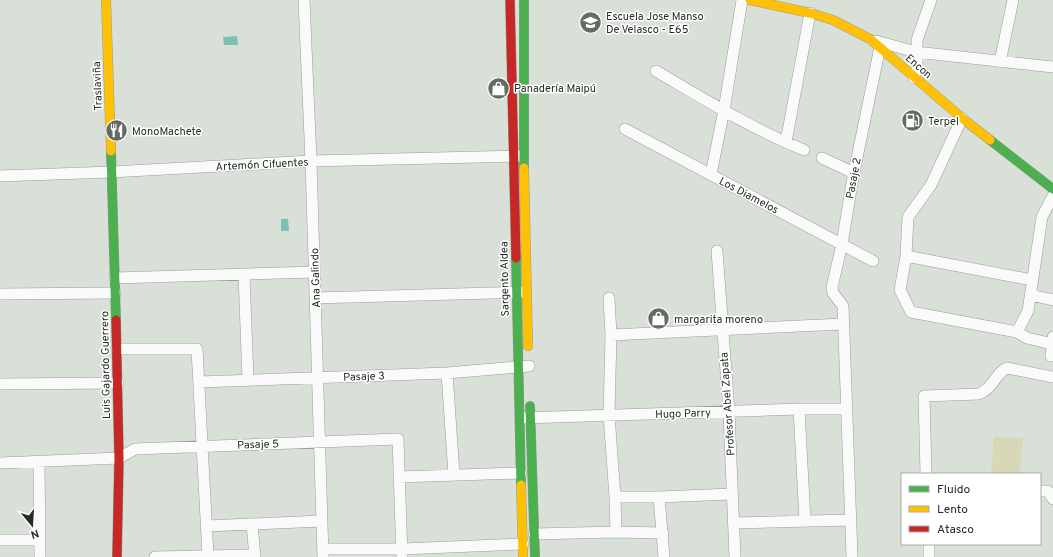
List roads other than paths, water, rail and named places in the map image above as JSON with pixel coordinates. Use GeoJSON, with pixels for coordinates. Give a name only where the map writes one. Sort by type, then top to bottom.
{"type":"FeatureCollection","features":[{"type":"Feature","properties":{"kind":"street","name":"Traslaviña"},"geometry":{"type":"LineString","coordinates":[[106,0],[112,172]]}},
{"type":"Feature","properties":{"kind":"street","name":"Ana Galindo"},"geometry":{"type":"LineString","coordinates":[[304,0],[315,272],[323,553]]}},
{"type":"Feature","properties":{"kind":"street","name":"Sargento Aldea"},"geometry":{"type":"LineString","coordinates":[[510,0],[519,156],[521,292],[527,364],[521,473],[523,557]]}},
{"type":"Feature","properties":{"kind":"street","name":"Sargento Aldea"},"geometry":{"type":"LineString","coordinates":[[519,156],[524,0]]}},
{"type":"Feature","properties":{"kind":"street"},"geometry":{"type":"LineString","coordinates":[[711,174],[724,110],[742,0]]}},
{"type":"Feature","properties":{"kind":"street","name":"Encon"},"geometry":{"type":"LineString","coordinates":[[750,0],[810,13],[833,20],[870,39],[962,118],[1053,189]]}},
{"type":"Feature","properties":{"kind":"street"},"geometry":{"type":"LineString","coordinates":[[914,78],[918,69],[916,52],[917,40],[931,0]]}},
{"type":"Feature","properties":{"kind":"street"},"geometry":{"type":"LineString","coordinates":[[1000,62],[1013,0]]}},
{"type":"Feature","properties":{"kind":"street"},"geometry":{"type":"LineString","coordinates":[[786,142],[810,13]]}},
{"type":"Feature","properties":{"kind":"street"},"geometry":{"type":"LineString","coordinates":[[870,39],[916,52],[1053,67]]}},
{"type":"Feature","properties":{"kind":"street","name":"Pasaje 2"},"geometry":{"type":"LineString","coordinates":[[843,324],[843,306],[833,293],[832,287],[842,244],[854,173],[880,47]]}},
{"type":"Feature","properties":{"kind":"street"},"geometry":{"type":"LineString","coordinates":[[656,71],[724,110],[804,150]]}},
{"type":"Feature","properties":{"kind":"street"},"geometry":{"type":"LineString","coordinates":[[962,118],[931,185],[908,217],[906,256],[900,290],[911,312],[1017,332],[1027,338],[1052,340],[1052,356]]}},
{"type":"Feature","properties":{"kind":"street","name":"Los Diamelos"},"geometry":{"type":"LineString","coordinates":[[625,129],[873,261]]}},
{"type":"Feature","properties":{"kind":"street","name":"Artemón Cifuentes"},"geometry":{"type":"LineString","coordinates":[[0,176],[112,172],[311,161],[519,156]]}},
{"type":"Feature","properties":{"kind":"street"},"geometry":{"type":"LineString","coordinates":[[822,158],[854,173]]}},
{"type":"Feature","properties":{"kind":"street","name":"Luis Gajardo Guerrero"},"geometry":{"type":"LineString","coordinates":[[112,172],[119,458],[117,557]]}},
{"type":"Feature","properties":{"kind":"street"},"geometry":{"type":"LineString","coordinates":[[1017,332],[1028,311],[1042,217],[1053,196]]}},
{"type":"Feature","properties":{"kind":"street","name":"Profesor Abel Zapata"},"geometry":{"type":"LineString","coordinates":[[717,251],[729,412],[735,557]]}},
{"type":"Feature","properties":{"kind":"street"},"geometry":{"type":"LineString","coordinates":[[906,256],[1032,280]]}},
{"type":"Feature","properties":{"kind":"street"},"geometry":{"type":"LineString","coordinates":[[115,278],[315,272]]}},
{"type":"Feature","properties":{"kind":"street"},"geometry":{"type":"LineString","coordinates":[[244,275],[248,380]]}},
{"type":"Feature","properties":{"kind":"street","name":"Sargento Aldea"},"geometry":{"type":"LineString","coordinates":[[521,292],[527,364]]}},
{"type":"Feature","properties":{"kind":"street"},"geometry":{"type":"LineString","coordinates":[[315,298],[521,292]]}},
{"type":"Feature","properties":{"kind":"street"},"geometry":{"type":"LineString","coordinates":[[0,294],[115,293]]}},
{"type":"Feature","properties":{"kind":"street"},"geometry":{"type":"LineString","coordinates":[[1030,295],[1053,300]]}},
{"type":"Feature","properties":{"kind":"street"},"geometry":{"type":"LineString","coordinates":[[609,298],[611,335],[609,415],[616,532]]}},
{"type":"Feature","properties":{"kind":"street"},"geometry":{"type":"LineString","coordinates":[[611,335],[722,331],[843,324],[852,557]]}},
{"type":"Feature","properties":{"kind":"street"},"geometry":{"type":"LineString","coordinates":[[117,349],[197,349],[208,556]]}},
{"type":"Feature","properties":{"kind":"street","name":"Pasaje 3"},"geometry":{"type":"LineString","coordinates":[[199,382],[447,373],[527,364]]}},
{"type":"Feature","properties":{"kind":"street"},"geometry":{"type":"LineString","coordinates":[[926,473],[924,396],[979,394],[985,392],[989,388],[1003,370],[1011,368],[1053,377]]}},
{"type":"Feature","properties":{"kind":"street"},"geometry":{"type":"LineString","coordinates":[[447,373],[454,476]]}},
{"type":"Feature","properties":{"kind":"street"},"geometry":{"type":"LineString","coordinates":[[0,384],[118,382]]}},
{"type":"Feature","properties":{"kind":"street","name":"Sargento Aldea"},"geometry":{"type":"LineString","coordinates":[[530,396],[525,418],[535,557]]}},
{"type":"Feature","properties":{"kind":"street"},"geometry":{"type":"LineString","coordinates":[[799,409],[805,521]]}},
{"type":"Feature","properties":{"kind":"street","name":"Hugo Parry"},"geometry":{"type":"LineString","coordinates":[[525,418],[799,409],[846,409]]}},
{"type":"Feature","properties":{"kind":"street","name":"Pasaje 5"},"geometry":{"type":"LineString","coordinates":[[119,458],[135,450],[398,439],[399,477]]}},
{"type":"Feature","properties":{"kind":"street"},"geometry":{"type":"LineString","coordinates":[[0,463],[119,458]]}},
{"type":"Feature","properties":{"kind":"street"},"geometry":{"type":"LineString","coordinates":[[39,462],[40,557]]}},
{"type":"Feature","properties":{"kind":"street"},"geometry":{"type":"LineString","coordinates":[[402,553],[399,477],[521,473]]}},
{"type":"Feature","properties":{"kind":"street"},"geometry":{"type":"LineString","coordinates":[[1041,491],[1048,491],[1053,499]]}},
{"type":"Feature","properties":{"kind":"street"},"geometry":{"type":"LineString","coordinates":[[615,497],[732,494]]}},
{"type":"Feature","properties":{"kind":"street"},"geometry":{"type":"LineString","coordinates":[[659,497],[664,557]]}},
{"type":"Feature","properties":{"kind":"street"},"geometry":{"type":"LineString","coordinates":[[734,523],[850,520]]}},
{"type":"Feature","properties":{"kind":"street"},"geometry":{"type":"LineString","coordinates":[[207,526],[322,521]]}},
{"type":"Feature","properties":{"kind":"street"},"geometry":{"type":"LineString","coordinates":[[155,557],[254,556],[252,524]]}},
{"type":"Feature","properties":{"kind":"street"},"geometry":{"type":"LineString","coordinates":[[534,534],[616,532],[663,533]]}},
{"type":"Feature","properties":{"kind":"street"},"geometry":{"type":"LineString","coordinates":[[0,540],[40,540]]}},
{"type":"Feature","properties":{"kind":"street"},"geometry":{"type":"LineString","coordinates":[[323,553],[402,553],[523,544]]}},
{"type":"Feature","properties":{"kind":"street"},"geometry":{"type":"LineString","coordinates":[[929,545],[929,557]]}},
{"type":"Feature","properties":{"kind":"water"},"geometry":{"type":"Polygon","coordinates":[[[237,36],[238,45],[224,45],[223,37],[237,36]]]}},
{"type":"Feature","properties":{"kind":"water"},"geometry":{"type":"Polygon","coordinates":[[[281,219],[288,219],[289,231],[281,231],[281,219]]]}},
{"type":"Feature","properties":{"kind":"place","name":"Escuela Jose Manso De Velasco - E65"},"geometry":{"type":"Point","coordinates":[591,22]}},
{"type":"Feature","properties":{"kind":"place","name":"Panadería Maipú"},"geometry":{"type":"Point","coordinates":[499,88]}},
{"type":"Feature","properties":{"kind":"place","name":"Terpel"},"geometry":{"type":"Point","coordinates":[913,121]}},
{"type":"Feature","properties":{"kind":"place","name":"MonoMachete"},"geometry":{"type":"Point","coordinates":[117,131]}},
{"type":"Feature","properties":{"kind":"place","name":"margarita moreno"},"geometry":{"type":"Point","coordinates":[659,319]}}]}
